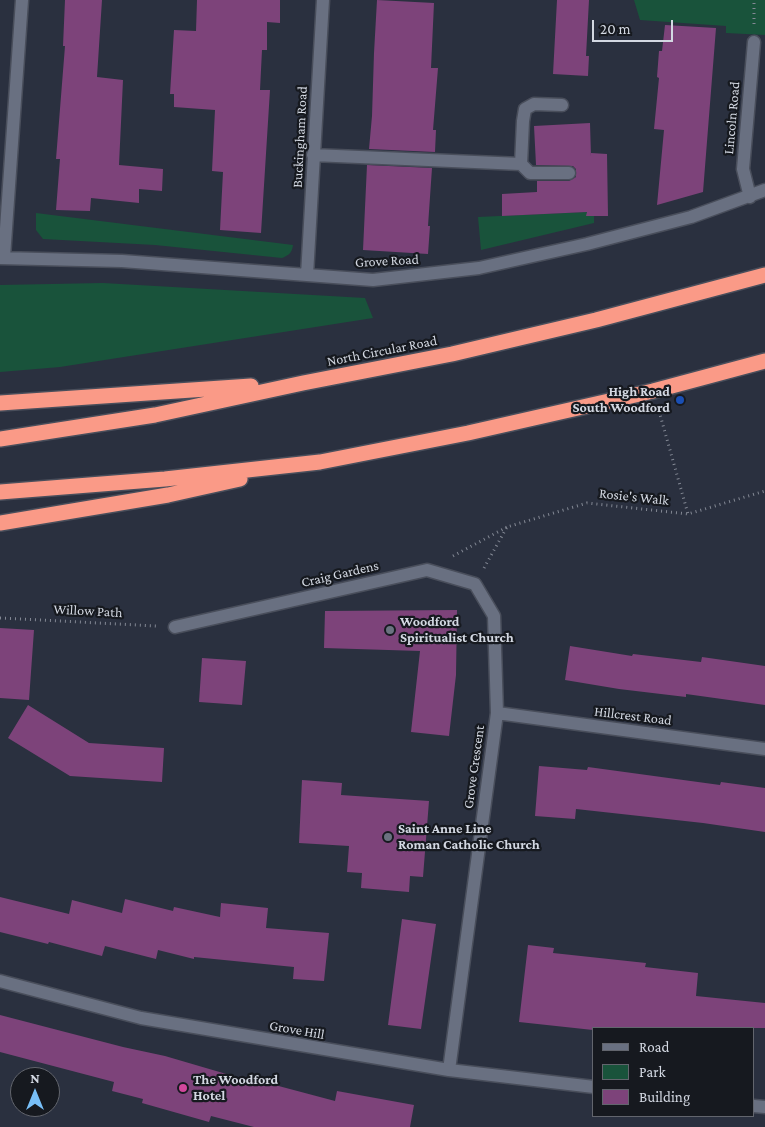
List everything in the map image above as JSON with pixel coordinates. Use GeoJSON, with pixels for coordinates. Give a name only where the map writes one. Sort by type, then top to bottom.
{"type":"FeatureCollection","features":[{"type":"Feature","properties":{"kind":"highway","name":"North Circular Road"},"geometry":{"type":"LineString","coordinates":[[0,439],[155,415],[302,383],[452,354],[596,320],[765,275]]}},
{"type":"Feature","properties":{"kind":"highway"},"geometry":{"type":"LineString","coordinates":[[0,523],[168,495],[320,462],[468,433],[653,391],[765,361]]}},
{"type":"Feature","properties":{"kind":"highway"},"geometry":{"type":"LineString","coordinates":[[0,402],[302,383]]}},
{"type":"Feature","properties":{"kind":"highway"},"geometry":{"type":"LineString","coordinates":[[0,492],[165,479],[320,462]]}},
{"type":"Feature","properties":{"kind":"street"},"geometry":{"type":"LineString","coordinates":[[2,258],[22,0]]}},
{"type":"Feature","properties":{"kind":"street","name":"Buckingham Road"},"geometry":{"type":"LineString","coordinates":[[307,275],[323,0]]}},
{"type":"Feature","properties":{"kind":"street","name":"Lincoln Road"},"geometry":{"type":"LineString","coordinates":[[750,197],[743,168],[754,42]]}},
{"type":"Feature","properties":{"kind":"street"},"geometry":{"type":"LineString","coordinates":[[522,164],[525,109],[534,104],[562,105]]}},
{"type":"Feature","properties":{"kind":"street"},"geometry":{"type":"LineString","coordinates":[[314,155],[522,164],[530,172],[569,174]]}},
{"type":"Feature","properties":{"kind":"street","name":"Grove Road"},"geometry":{"type":"LineString","coordinates":[[2,258],[122,260],[373,280],[479,268],[587,244],[682,220],[765,190]]}},
{"type":"Feature","properties":{"kind":"street","name":"Craig Gardens"},"geometry":{"type":"LineString","coordinates":[[175,627],[427,570],[475,584]]}},
{"type":"Feature","properties":{"kind":"street","name":"Grove Crescent"},"geometry":{"type":"LineString","coordinates":[[449,1070],[497,714],[494,616],[475,584]]}},
{"type":"Feature","properties":{"kind":"street","name":"Hillcrest Road"},"geometry":{"type":"LineString","coordinates":[[497,714],[765,749]]}},
{"type":"Feature","properties":{"kind":"street","name":"Grove Hill"},"geometry":{"type":"LineString","coordinates":[[0,981],[141,1018],[449,1070],[592,1087]]}},
{"type":"Feature","properties":{"kind":"path"},"geometry":{"type":"LineString","coordinates":[[653,391],[688,514]]}},
{"type":"Feature","properties":{"kind":"path","name":"Rosie's Walk"},"geometry":{"type":"LineString","coordinates":[[427,570],[507,527],[587,503],[688,514],[765,491]]}},
{"type":"Feature","properties":{"kind":"path"},"geometry":{"type":"LineString","coordinates":[[475,584],[507,527]]}},
{"type":"Feature","properties":{"kind":"path","name":"Willow Path"},"geometry":{"type":"LineString","coordinates":[[0,618],[175,627]]}},
{"type":"Feature","properties":{"kind":"green space"},"geometry":{"type":"Polygon","coordinates":[[[634,0],[765,0],[765,35],[726,33],[726,26],[640,20],[634,0]]]}},
{"type":"Feature","properties":{"kind":"green space"},"geometry":{"type":"Polygon","coordinates":[[[587,212],[587,216],[594,216],[594,223],[481,250],[478,217],[587,212]]]}},
{"type":"Feature","properties":{"kind":"green space"},"geometry":{"type":"Polygon","coordinates":[[[36,213],[293,245],[290,253],[282,258],[155,245],[43,239],[36,230],[36,213]]]}},
{"type":"Feature","properties":{"kind":"green space"},"geometry":{"type":"Polygon","coordinates":[[[103,283],[365,298],[373,318],[60,367],[0,372],[0,285],[103,283]]]}},
{"type":"Feature","properties":{"kind":"building"},"geometry":{"type":"Polygon","coordinates":[[[65,0],[102,0],[97,77],[123,80],[119,165],[163,169],[162,191],[139,189],[139,203],[91,198],[90,211],[56,210],[60,159],[56,159],[65,46],[63,46],[65,0]]]}},
{"type":"Feature","properties":{"kind":"building"},"geometry":{"type":"Polygon","coordinates":[[[197,0],[280,0],[280,23],[267,22],[267,50],[262,50],[260,90],[270,90],[261,233],[220,230],[223,172],[212,171],[215,110],[174,107],[174,94],[170,94],[174,30],[196,31],[197,0]]]}},
{"type":"Feature","properties":{"kind":"building"},"geometry":{"type":"Polygon","coordinates":[[[377,0],[434,3],[431,68],[438,68],[433,130],[436,130],[435,152],[369,149],[377,0]]]}},
{"type":"Feature","properties":{"kind":"building"},"geometry":{"type":"Polygon","coordinates":[[[557,0],[589,0],[586,56],[589,56],[588,76],[553,74],[557,0]]]}},
{"type":"Feature","properties":{"kind":"building"},"geometry":{"type":"Polygon","coordinates":[[[665,25],[716,28],[703,192],[657,205],[664,130],[654,129],[659,78],[657,77],[659,51],[662,51],[665,25]]]}},
{"type":"Feature","properties":{"kind":"building"},"geometry":{"type":"Polygon","coordinates":[[[590,123],[591,157],[591,153],[607,154],[608,216],[586,216],[587,212],[502,216],[502,194],[537,192],[537,181],[569,181],[576,177],[576,169],[573,166],[536,165],[534,126],[590,123]]]}},
{"type":"Feature","properties":{"kind":"building"},"geometry":{"type":"Polygon","coordinates":[[[367,165],[432,168],[428,254],[363,250],[367,165]]]}},
{"type":"Feature","properties":{"kind":"building","name":"Woodford Spiritualist Church"},"geometry":{"type":"Polygon","coordinates":[[[457,610],[456,675],[449,736],[411,732],[420,651],[324,648],[325,611],[457,610]]]}},
{"type":"Feature","properties":{"kind":"building"},"geometry":{"type":"Polygon","coordinates":[[[0,628],[34,630],[29,700],[0,698],[0,628]]]}},
{"type":"Feature","properties":{"kind":"building"},"geometry":{"type":"Polygon","coordinates":[[[570,646],[632,656],[633,654],[701,662],[702,657],[765,666],[765,705],[686,694],[686,697],[619,689],[565,680],[570,646]]]}},
{"type":"Feature","properties":{"kind":"building"},"geometry":{"type":"Polygon","coordinates":[[[202,658],[246,661],[242,705],[199,702],[202,658]]]}},
{"type":"Feature","properties":{"kind":"building"},"geometry":{"type":"Polygon","coordinates":[[[28,705],[89,743],[164,748],[162,782],[70,776],[8,738],[28,705]]]}},
{"type":"Feature","properties":{"kind":"building"},"geometry":{"type":"Polygon","coordinates":[[[539,766],[587,770],[588,767],[720,785],[721,782],[765,788],[765,832],[576,809],[575,819],[535,816],[539,766]]]}},
{"type":"Feature","properties":{"kind":"building","name":"Saint Anne Line Roman Catholic Church"},"geometry":{"type":"Polygon","coordinates":[[[302,780],[342,783],[341,795],[429,801],[423,877],[410,876],[409,892],[361,888],[362,873],[347,872],[349,846],[299,843],[302,780]]]}},
{"type":"Feature","properties":{"kind":"building"},"geometry":{"type":"Polygon","coordinates":[[[0,897],[69,914],[72,900],[122,913],[125,899],[173,911],[174,907],[220,917],[221,903],[268,908],[266,928],[329,933],[324,981],[293,979],[294,967],[194,957],[194,959],[158,950],[156,959],[105,946],[102,956],[0,932],[0,897]]]}},
{"type":"Feature","properties":{"kind":"building"},"geometry":{"type":"Polygon","coordinates":[[[402,919],[436,924],[421,1029],[388,1025],[402,919]]]}},
{"type":"Feature","properties":{"kind":"building"},"geometry":{"type":"Polygon","coordinates":[[[528,945],[554,948],[553,953],[646,963],[645,967],[698,973],[696,996],[765,1003],[765,1028],[592,1027],[592,1030],[519,1022],[528,945]]]}},
{"type":"Feature","properties":{"kind":"building"},"geometry":{"type":"Polygon","coordinates":[[[0,1015],[335,1101],[337,1091],[414,1105],[410,1127],[254,1127],[211,1116],[209,1122],[142,1103],[143,1099],[112,1091],[114,1082],[0,1052],[0,1015]]]}},
{"type":"Feature","properties":{"kind":"place","name":"High Road South Woodford"},"geometry":{"type":"Point","coordinates":[680,400]}},
{"type":"Feature","properties":{"kind":"place","name":"Woodford Spiritualist Church"},"geometry":{"type":"Point","coordinates":[390,630]}},
{"type":"Feature","properties":{"kind":"place","name":"Saint Anne Line Roman Catholic Church"},"geometry":{"type":"Point","coordinates":[388,837]}},
{"type":"Feature","properties":{"kind":"place","name":"The Woodford Hotel"},"geometry":{"type":"Point","coordinates":[183,1088]}}]}
